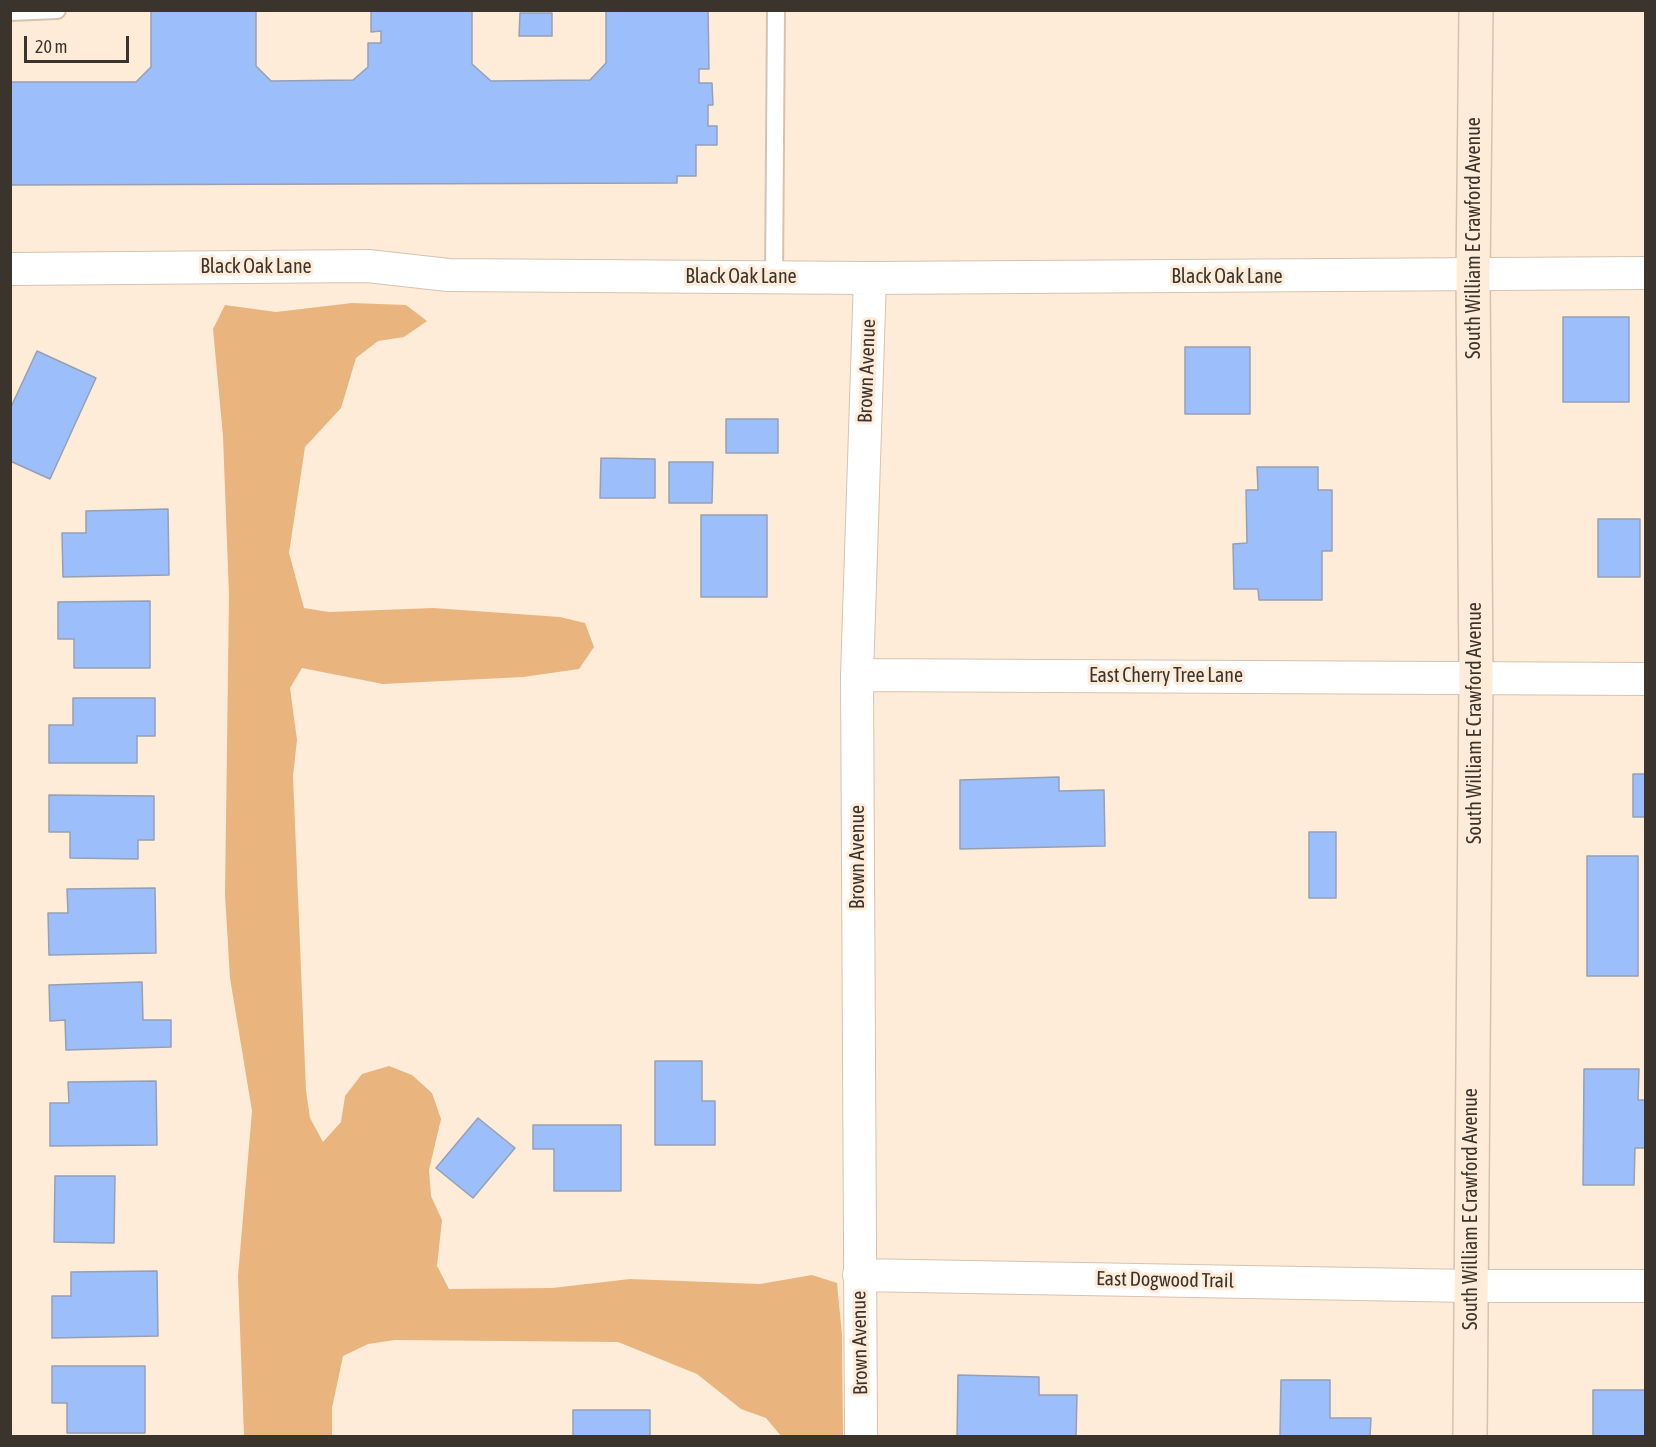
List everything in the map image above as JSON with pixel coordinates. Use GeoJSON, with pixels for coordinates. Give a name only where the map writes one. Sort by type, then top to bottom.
{"type":"FeatureCollection","features":[{"type":"Feature","properties":{"kind":"main road","name":"South William E Crawford Avenue"},"geometry":{"type":"LineString","coordinates":[[1470,1437],[1476,678],[1473,276],[1476,10]]}},
{"type":"Feature","properties":{"kind":"street","name":"Black Oak Lane"},"geometry":{"type":"LineString","coordinates":[[10,269],[368,266],[448,275],[870,278],[1473,276],[1646,273]]}},
{"type":"Feature","properties":{"kind":"street","name":"Brown Avenue"},"geometry":{"type":"LineString","coordinates":[[861,1437],[857,675],[870,278]]}},
{"type":"Feature","properties":{"kind":"street","name":"East Cherry Tree Lane"},"geometry":{"type":"LineString","coordinates":[[857,675],[1646,679]]}},
{"type":"Feature","properties":{"kind":"street","name":"East Dogwood Trail"},"geometry":{"type":"LineString","coordinates":[[859,1275],[1470,1286],[1646,1286]]}},
{"type":"Feature","properties":{"kind":"lane"},"geometry":{"type":"LineString","coordinates":[[10,12],[55,13],[57,10]]}},
{"type":"Feature","properties":{"kind":"lane"},"geometry":{"type":"LineString","coordinates":[[774,277],[776,10]]}},
{"type":"Feature","properties":{"kind":"shaded area"},"geometry":{"type":"Polygon","coordinates":[[[352,303],[406,305],[427,321],[404,337],[378,341],[356,358],[341,408],[305,447],[289,553],[304,608],[329,612],[433,608],[560,617],[585,623],[594,647],[579,669],[523,677],[383,684],[302,668],[290,688],[297,740],[293,776],[306,1091],[310,1118],[323,1142],[341,1122],[345,1096],[362,1074],[389,1066],[412,1075],[432,1093],[441,1119],[429,1170],[431,1196],[442,1220],[437,1266],[449,1289],[552,1288],[630,1279],[760,1284],[812,1275],[837,1283],[842,1335],[843,1436],[781,1436],[766,1418],[741,1409],[697,1374],[618,1342],[395,1340],[368,1344],[343,1356],[332,1408],[332,1436],[244,1436],[238,1276],[252,1111],[230,978],[225,895],[229,596],[223,436],[213,329],[225,305],[276,312],[352,303]]]}},
{"type":"Feature","properties":{"kind":"building"},"geometry":{"type":"Polygon","coordinates":[[[151,10],[256,10],[256,66],[271,81],[353,80],[368,67],[368,43],[381,43],[381,31],[371,32],[371,10],[472,10],[472,64],[491,81],[590,80],[606,63],[606,10],[708,10],[709,69],[699,69],[699,83],[712,83],[713,105],[708,105],[708,126],[717,126],[717,145],[696,145],[696,176],[677,176],[677,183],[10,185],[10,82],[136,82],[151,67],[151,10]]]}},
{"type":"Feature","properties":{"kind":"building"},"geometry":{"type":"Polygon","coordinates":[[[520,13],[552,13],[552,36],[519,36],[520,13]]]}},
{"type":"Feature","properties":{"kind":"building"},"geometry":{"type":"Polygon","coordinates":[[[1563,317],[1629,317],[1629,402],[1563,402],[1563,317]]]}},
{"type":"Feature","properties":{"kind":"building"},"geometry":{"type":"Polygon","coordinates":[[[1185,347],[1250,347],[1250,414],[1185,414],[1185,347]]]}},
{"type":"Feature","properties":{"kind":"building"},"geometry":{"type":"Polygon","coordinates":[[[37,351],[96,378],[50,479],[10,461],[10,409],[37,351]]]}},
{"type":"Feature","properties":{"kind":"building"},"geometry":{"type":"Polygon","coordinates":[[[726,419],[778,419],[778,453],[726,453],[726,419]]]}},
{"type":"Feature","properties":{"kind":"building"},"geometry":{"type":"Polygon","coordinates":[[[601,458],[655,459],[655,498],[600,498],[601,458]]]}},
{"type":"Feature","properties":{"kind":"building"},"geometry":{"type":"Polygon","coordinates":[[[669,462],[713,462],[712,503],[669,503],[669,462]]]}},
{"type":"Feature","properties":{"kind":"building"},"geometry":{"type":"Polygon","coordinates":[[[1257,467],[1318,467],[1318,490],[1332,490],[1332,551],[1322,551],[1322,600],[1259,600],[1258,589],[1234,589],[1233,544],[1247,543],[1246,490],[1258,490],[1257,467]]]}},
{"type":"Feature","properties":{"kind":"building"},"geometry":{"type":"Polygon","coordinates":[[[168,509],[169,575],[63,577],[62,533],[86,533],[86,511],[168,509]]]}},
{"type":"Feature","properties":{"kind":"building"},"geometry":{"type":"Polygon","coordinates":[[[701,515],[767,515],[767,597],[701,597],[701,515]]]}},
{"type":"Feature","properties":{"kind":"building"},"geometry":{"type":"Polygon","coordinates":[[[1598,519],[1640,519],[1640,577],[1598,577],[1598,519]]]}},
{"type":"Feature","properties":{"kind":"building"},"geometry":{"type":"Polygon","coordinates":[[[150,601],[150,668],[74,668],[74,639],[58,639],[58,602],[150,601]]]}},
{"type":"Feature","properties":{"kind":"building"},"geometry":{"type":"Polygon","coordinates":[[[73,698],[155,698],[155,736],[137,736],[137,763],[49,763],[49,725],[73,725],[73,698]]]}},
{"type":"Feature","properties":{"kind":"building"},"geometry":{"type":"Polygon","coordinates":[[[1633,774],[1646,774],[1646,817],[1633,817],[1633,774]]]}},
{"type":"Feature","properties":{"kind":"building"},"geometry":{"type":"Polygon","coordinates":[[[1059,777],[1059,791],[1104,790],[1105,846],[960,849],[960,780],[1059,777]]]}},
{"type":"Feature","properties":{"kind":"building"},"geometry":{"type":"Polygon","coordinates":[[[49,795],[154,796],[154,840],[138,840],[138,859],[70,858],[70,832],[49,832],[49,795]]]}},
{"type":"Feature","properties":{"kind":"building"},"geometry":{"type":"Polygon","coordinates":[[[1309,832],[1336,832],[1336,898],[1309,898],[1309,832]]]}},
{"type":"Feature","properties":{"kind":"building"},"geometry":{"type":"Polygon","coordinates":[[[1587,856],[1638,856],[1638,976],[1587,976],[1587,856]]]}},
{"type":"Feature","properties":{"kind":"building"},"geometry":{"type":"Polygon","coordinates":[[[155,888],[156,953],[49,955],[48,913],[68,913],[67,889],[155,888]]]}},
{"type":"Feature","properties":{"kind":"building"},"geometry":{"type":"Polygon","coordinates":[[[142,982],[143,1020],[171,1020],[171,1047],[66,1050],[65,1020],[50,1021],[49,985],[142,982]]]}},
{"type":"Feature","properties":{"kind":"building"},"geometry":{"type":"Polygon","coordinates":[[[655,1061],[702,1061],[702,1101],[715,1101],[715,1145],[655,1145],[655,1061]]]}},
{"type":"Feature","properties":{"kind":"building"},"geometry":{"type":"Polygon","coordinates":[[[1584,1069],[1639,1069],[1638,1100],[1646,1100],[1646,1148],[1635,1148],[1634,1185],[1583,1185],[1584,1069]]]}},
{"type":"Feature","properties":{"kind":"building"},"geometry":{"type":"Polygon","coordinates":[[[156,1081],[157,1145],[50,1146],[50,1103],[69,1103],[68,1082],[156,1081]]]}},
{"type":"Feature","properties":{"kind":"building"},"geometry":{"type":"Polygon","coordinates":[[[478,1118],[515,1148],[473,1198],[436,1168],[478,1118]]]}},
{"type":"Feature","properties":{"kind":"building"},"geometry":{"type":"Polygon","coordinates":[[[533,1125],[621,1125],[621,1191],[554,1191],[554,1149],[533,1149],[533,1125]]]}},
{"type":"Feature","properties":{"kind":"building"},"geometry":{"type":"Polygon","coordinates":[[[55,1176],[115,1176],[114,1243],[54,1242],[55,1176]]]}},
{"type":"Feature","properties":{"kind":"building"},"geometry":{"type":"Polygon","coordinates":[[[157,1271],[158,1336],[52,1338],[52,1296],[71,1296],[71,1272],[157,1271]]]}},
{"type":"Feature","properties":{"kind":"building"},"geometry":{"type":"Polygon","coordinates":[[[52,1366],[145,1366],[145,1433],[67,1433],[67,1403],[52,1403],[52,1366]]]}},
{"type":"Feature","properties":{"kind":"building"},"geometry":{"type":"Polygon","coordinates":[[[958,1375],[1039,1377],[1039,1395],[1077,1395],[1076,1436],[957,1436],[958,1375]]]}},
{"type":"Feature","properties":{"kind":"building"},"geometry":{"type":"Polygon","coordinates":[[[1281,1380],[1330,1380],[1330,1418],[1371,1418],[1370,1436],[1280,1436],[1281,1380]]]}},
{"type":"Feature","properties":{"kind":"building"},"geometry":{"type":"Polygon","coordinates":[[[1593,1390],[1646,1390],[1646,1436],[1593,1436],[1593,1390]]]}},
{"type":"Feature","properties":{"kind":"building"},"geometry":{"type":"Polygon","coordinates":[[[573,1410],[650,1410],[650,1436],[573,1436],[573,1410]]]}}]}
